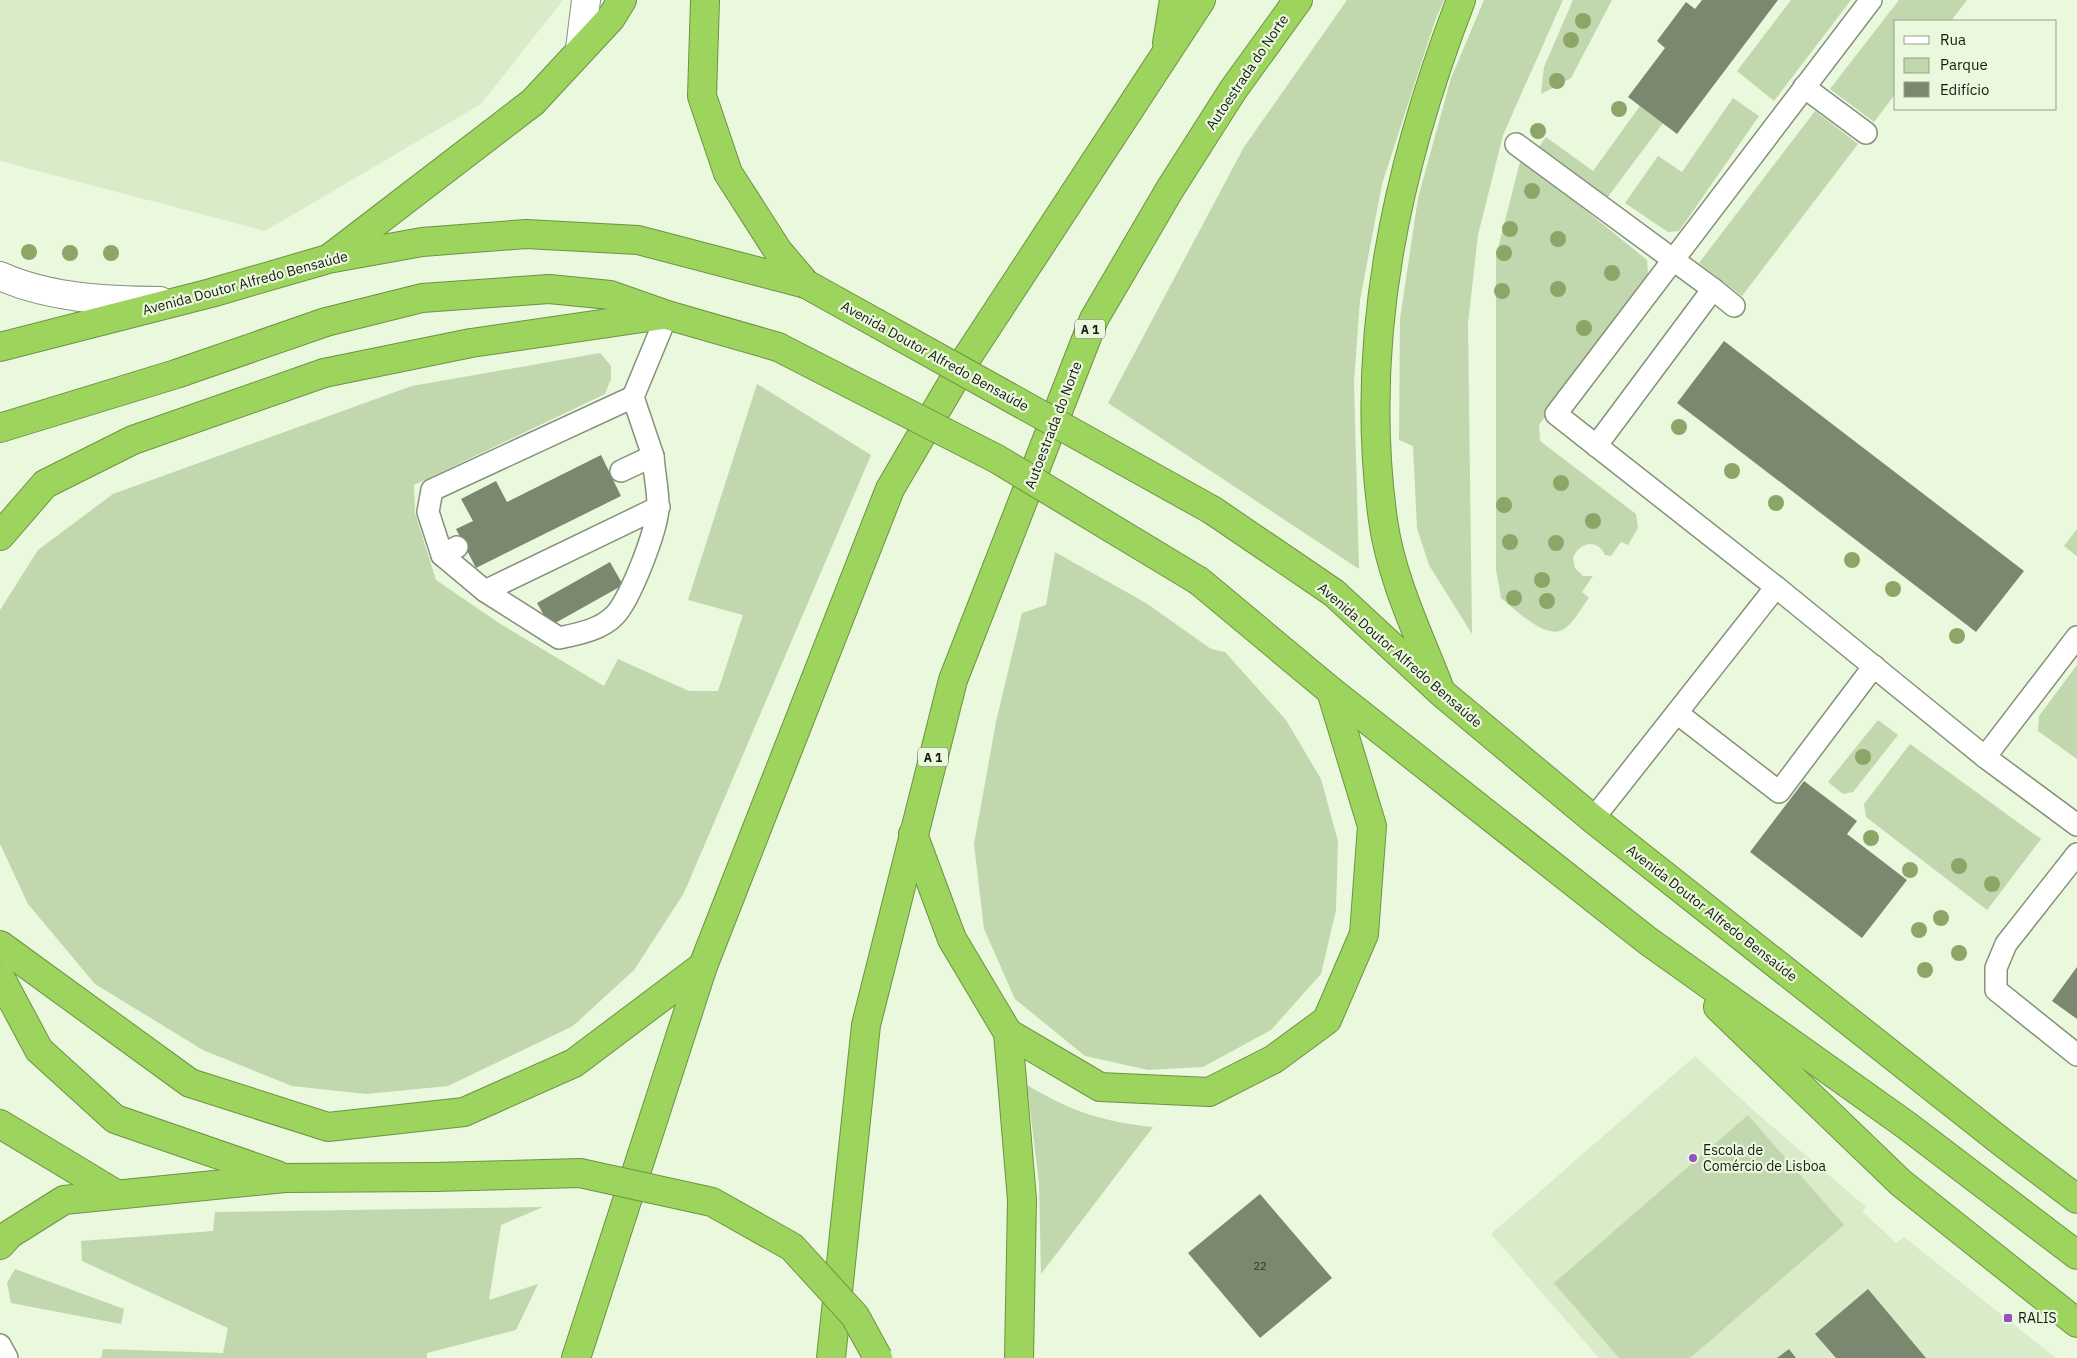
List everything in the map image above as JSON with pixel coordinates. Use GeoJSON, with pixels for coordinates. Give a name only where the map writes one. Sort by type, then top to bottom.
{"type":"FeatureCollection","features":[{"type":"Feature","properties":{"kind":"highway"},"geometry":{"type":"LineString","coordinates":[[328,259],[533,102],[580,49],[611,18],[622,0]]}},
{"type":"Feature","properties":{"kind":"highway"},"geometry":{"type":"LineString","coordinates":[[705,0],[702,96],[728,173],[778,251],[806,284]]}},
{"type":"Feature","properties":{"kind":"highway"},"geometry":{"type":"LineString","coordinates":[[1166,51],[1174,0]]}},
{"type":"Feature","properties":{"kind":"highway"},"geometry":{"type":"LineString","coordinates":[[579,1347],[703,966],[890,489],[968,356],[1201,0]]}},
{"type":"Feature","properties":{"kind":"highway","name":"Autoestrada do Norte"},"geometry":{"type":"LineString","coordinates":[[831,1358],[866,1025],[953,680],[1094,319],[1191,156],[1233,90],[1298,0]]}},
{"type":"Feature","properties":{"kind":"highway"},"geometry":{"type":"LineString","coordinates":[[1442,693],[1398,585],[1383,521],[1376,430],[1376,337],[1390,240],[1408,158],[1435,68],[1461,0]]}},
{"type":"Feature","properties":{"kind":"highway","name":"Avenida Doutor Alfredo Bensaúde"},"geometry":{"type":"LineString","coordinates":[[0,347],[211,293],[328,259],[422,242],[526,234],[638,240],[806,284],[1212,510],[1334,593],[1442,693],[1593,819],[2003,1143],[2077,1199]]}},
{"type":"Feature","properties":{"kind":"highway"},"geometry":{"type":"LineString","coordinates":[[0,428],[176,374],[326,322],[422,298],[549,289],[610,295],[667,315],[778,347],[997,459],[1199,581],[1331,691],[1648,941],[1906,1125],[2077,1254]]}},
{"type":"Feature","properties":{"kind":"highway"},"geometry":{"type":"LineString","coordinates":[[0,536],[45,484],[133,440],[324,373],[470,343],[667,315]]}},
{"type":"Feature","properties":{"kind":"highway"},"geometry":{"type":"LineString","coordinates":[[1008,1033],[1100,1087],[1209,1092],[1274,1059],[1327,1020],[1364,934],[1372,826],[1331,691]]}},
{"type":"Feature","properties":{"kind":"highway"},"geometry":{"type":"LineString","coordinates":[[913,834],[952,939],[1008,1033],[1022,1200],[1019,1358]]}},
{"type":"Feature","properties":{"kind":"highway"},"geometry":{"type":"LineString","coordinates":[[1648,941],[1901,1183],[2077,1323]]}},
{"type":"Feature","properties":{"kind":"highway"},"geometry":{"type":"LineString","coordinates":[[0,945],[190,1083],[328,1127],[464,1112],[574,1063],[703,966]]}},
{"type":"Feature","properties":{"kind":"highway"},"geometry":{"type":"LineString","coordinates":[[0,977],[39,1050],[115,1119],[285,1178]]}},
{"type":"Feature","properties":{"kind":"highway"},"geometry":{"type":"LineString","coordinates":[[0,1124],[116,1194]]}},
{"type":"Feature","properties":{"kind":"highway"},"geometry":{"type":"LineString","coordinates":[[2003,1143],[2077,1182]]}},
{"type":"Feature","properties":{"kind":"highway"},"geometry":{"type":"LineString","coordinates":[[0,1245],[10,1234],[64,1200],[285,1178],[435,1177],[580,1173],[712,1202],[792,1247],[855,1316],[878,1358]]}},
{"type":"Feature","properties":{"kind":"street"},"geometry":{"type":"LineString","coordinates":[[580,49],[586,0]]}},
{"type":"Feature","properties":{"kind":"street"},"geometry":{"type":"LineString","coordinates":[[0,276],[35,288],[80,297],[121,301],[164,300],[211,293]]}},
{"type":"Feature","properties":{"kind":"lane"},"geometry":{"type":"LineString","coordinates":[[1871,0],[1556,414],[1776,587],[1985,757],[2077,825]]}},
{"type":"Feature","properties":{"kind":"lane"},"geometry":{"type":"LineString","coordinates":[[1804,87],[1866,133]]}},
{"type":"Feature","properties":{"kind":"lane"},"geometry":{"type":"LineString","coordinates":[[1516,144],[1674,259],[1734,306]]}},
{"type":"Feature","properties":{"kind":"lane"},"geometry":{"type":"LineString","coordinates":[[1596,446],[1713,289]]}},
{"type":"Feature","properties":{"kind":"lane"},"geometry":{"type":"LineString","coordinates":[[633,397],[432,490],[428,512],[450,551],[485,591],[559,638],[592,630],[615,616],[629,594],[642,564],[659,507],[652,456],[633,397],[667,315]]}},
{"type":"Feature","properties":{"kind":"lane"},"geometry":{"type":"LineString","coordinates":[[621,471],[652,456]]}},
{"type":"Feature","properties":{"kind":"lane"},"geometry":{"type":"LineString","coordinates":[[485,591],[659,507]]}},
{"type":"Feature","properties":{"kind":"lane"},"geometry":{"type":"LineString","coordinates":[[1593,819],[1776,587]]}},
{"type":"Feature","properties":{"kind":"lane"},"geometry":{"type":"LineString","coordinates":[[1985,757],[2077,637]]}},
{"type":"Feature","properties":{"kind":"lane"},"geometry":{"type":"LineString","coordinates":[[1677,713],[1779,792],[1874,666]]}},
{"type":"Feature","properties":{"kind":"lane"},"geometry":{"type":"LineString","coordinates":[[2077,854],[2006,944],[1996,968],[1996,990],[2077,1055]]}},
{"type":"Feature","properties":{"kind":"lane"},"geometry":{"type":"LineString","coordinates":[[0,1345],[7,1358]]}},
{"type":"Feature","properties":{"kind":"lane"},"geometry":{"type":"LineString","coordinates":[[563,1358],[579,1347]]}},
{"type":"Feature","properties":{"kind":"shaded area"},"geometry":{"type":"Polygon","coordinates":[[[0,0],[563,0],[481,104],[265,231],[0,161],[0,0]]]}},
{"type":"Feature","properties":{"kind":"shaded area","name":"Escola de Comércio de Lisboa"},"geometry":{"type":"Polygon","coordinates":[[[1695,1056],[1752,1109],[1866,1207],[1862,1211],[1896,1243],[1904,1237],[2056,1358],[1599,1358],[1491,1234],[1695,1056]]]}},
{"type":"Feature","properties":{"kind":"green space"},"geometry":{"type":"Polygon","coordinates":[[[1347,0],[1444,0],[1435,21],[1382,184],[1360,300],[1354,382],[1359,569],[1108,403],[1244,147],[1347,0]]]}},
{"type":"Feature","properties":{"kind":"green space"},"geometry":{"type":"Polygon","coordinates":[[[1484,0],[1563,0],[1503,135],[1478,235],[1468,323],[1472,634],[1429,565],[1417,528],[1413,446],[1399,440],[1400,319],[1418,198],[1451,78],[1484,0]]]}},
{"type":"Feature","properties":{"kind":"green space"},"geometry":{"type":"Polygon","coordinates":[[[1573,0],[1612,0],[1571,78],[1541,94],[1544,67],[1573,0]]]}},
{"type":"Feature","properties":{"kind":"green space"},"geometry":{"type":"Polygon","coordinates":[[[1791,0],[1851,0],[1774,101],[1737,71],[1791,0]]]}},
{"type":"Feature","properties":{"kind":"green space"},"geometry":{"type":"Polygon","coordinates":[[[1899,0],[1967,0],[1952,20],[1894,20],[1894,96],[1874,122],[1830,89],[1899,0]]]}},
{"type":"Feature","properties":{"kind":"green space"},"geometry":{"type":"Polygon","coordinates":[[[1733,98],[1759,116],[1679,231],[1668,232],[1625,203],[1658,156],[1682,172],[1733,98]]]}},
{"type":"Feature","properties":{"kind":"green space"},"geometry":{"type":"Polygon","coordinates":[[[1640,106],[1663,123],[1607,198],[1538,148],[1546,137],[1593,171],[1640,106]]]}},
{"type":"Feature","properties":{"kind":"green space"},"geometry":{"type":"Polygon","coordinates":[[[1815,111],[1858,144],[1742,296],[1699,263],[1815,111]]]}},
{"type":"Feature","properties":{"kind":"green space"},"geometry":{"type":"Polygon","coordinates":[[[1521,158],[1647,260],[1648,276],[1539,425],[1540,441],[1636,514],[1638,528],[1628,545],[1621,542],[1611,556],[1605,555],[1598,546],[1593,544],[1580,548],[1576,553],[1573,558],[1575,568],[1583,576],[1593,576],[1582,592],[1589,598],[1571,623],[1557,632],[1549,631],[1531,622],[1501,598],[1496,569],[1496,256],[1521,158]]]}},
{"type":"Feature","properties":{"kind":"green space"},"geometry":{"type":"Polygon","coordinates":[[[600,353],[611,366],[611,379],[605,394],[414,485],[415,513],[436,580],[499,623],[604,686],[618,659],[689,691],[718,691],[743,615],[688,600],[757,384],[871,455],[684,893],[634,970],[573,1026],[448,1086],[366,1094],[292,1086],[203,1050],[95,984],[28,904],[0,844],[0,610],[38,550],[113,494],[412,386],[600,353]]]}},
{"type":"Feature","properties":{"kind":"green space"},"geometry":{"type":"Polygon","coordinates":[[[2077,529],[2077,556],[2064,546],[2077,529]]]}},
{"type":"Feature","properties":{"kind":"green space"},"geometry":{"type":"Polygon","coordinates":[[[1055,552],[1146,603],[1211,649],[1225,652],[1286,720],[1321,779],[1338,841],[1336,910],[1321,974],[1271,1030],[1203,1067],[1148,1070],[1085,1056],[1015,999],[984,929],[974,844],[996,722],[1022,613],[1046,605],[1055,552]]]}},
{"type":"Feature","properties":{"kind":"green space"},"geometry":{"type":"Polygon","coordinates":[[[2077,665],[2077,759],[2038,731],[2039,716],[2077,665]]]}},
{"type":"Feature","properties":{"kind":"green space"},"geometry":{"type":"Polygon","coordinates":[[[1878,720],[1898,735],[1853,792],[1843,794],[1828,782],[1878,720]]]}},
{"type":"Feature","properties":{"kind":"green space"},"geometry":{"type":"Polygon","coordinates":[[[1910,744],[2041,839],[1987,910],[1866,817],[1864,804],[1910,744]]]}},
{"type":"Feature","properties":{"kind":"green space"},"geometry":{"type":"Polygon","coordinates":[[[1027,1085],[1058,1102],[1087,1114],[1118,1122],[1153,1127],[1041,1274],[1039,1183],[1027,1085]]]}},
{"type":"Feature","properties":{"kind":"green space"},"geometry":{"type":"Polygon","coordinates":[[[1748,1115],[1844,1225],[1690,1358],[1619,1358],[1554,1283],[1748,1115]]]}},
{"type":"Feature","properties":{"kind":"green space"},"geometry":{"type":"Polygon","coordinates":[[[543,1207],[501,1225],[489,1300],[538,1284],[516,1330],[427,1353],[427,1358],[101,1358],[103,1349],[223,1353],[228,1328],[82,1261],[81,1241],[213,1231],[215,1212],[543,1207]]]}},
{"type":"Feature","properties":{"kind":"green space"},"geometry":{"type":"Polygon","coordinates":[[[15,1269],[124,1309],[121,1324],[11,1303],[7,1283],[15,1269]]]}},
{"type":"Feature","properties":{"kind":"building"},"geometry":{"type":"Polygon","coordinates":[[[1702,0],[1778,0],[1677,134],[1628,97],[1665,48],[1657,41],[1686,2],[1695,9],[1702,0]]]}},
{"type":"Feature","properties":{"kind":"building"},"geometry":{"type":"Polygon","coordinates":[[[1724,341],[2024,571],[1976,632],[1677,403],[1724,341]]]}},
{"type":"Feature","properties":{"kind":"building"},"geometry":{"type":"Polygon","coordinates":[[[601,455],[621,496],[476,568],[456,529],[473,521],[461,499],[496,481],[507,502],[601,455]]]}},
{"type":"Feature","properties":{"kind":"building"},"geometry":{"type":"Polygon","coordinates":[[[610,562],[623,585],[550,626],[537,603],[610,562]]]}},
{"type":"Feature","properties":{"kind":"building"},"geometry":{"type":"Polygon","coordinates":[[[1804,781],[1857,821],[1847,834],[1907,880],[1862,938],[1750,852],[1804,781]]]}},
{"type":"Feature","properties":{"kind":"building"},"geometry":{"type":"Polygon","coordinates":[[[2077,967],[2077,1019],[2052,1001],[2077,967]]]}},
{"type":"Feature","properties":{"kind":"building"},"geometry":{"type":"Polygon","coordinates":[[[1260,1194],[1332,1278],[1260,1338],[1188,1253],[1260,1194]]]}},
{"type":"Feature","properties":{"kind":"building"},"geometry":{"type":"Polygon","coordinates":[[[1868,1289],[1926,1358],[1836,1358],[1815,1334],[1868,1289]]]}},
{"type":"Feature","properties":{"kind":"building"},"geometry":{"type":"Polygon","coordinates":[[[1789,1349],[1796,1358],[1777,1358],[1789,1349]]]}},
{"type":"Feature","properties":{"kind":"place","name":"Escola de Comércio de Lisboa"},"geometry":{"type":"Point","coordinates":[1693,1158]}},
{"type":"Feature","properties":{"kind":"place","name":"RALIS"},"geometry":{"type":"Point","coordinates":[2008,1318]}}]}
